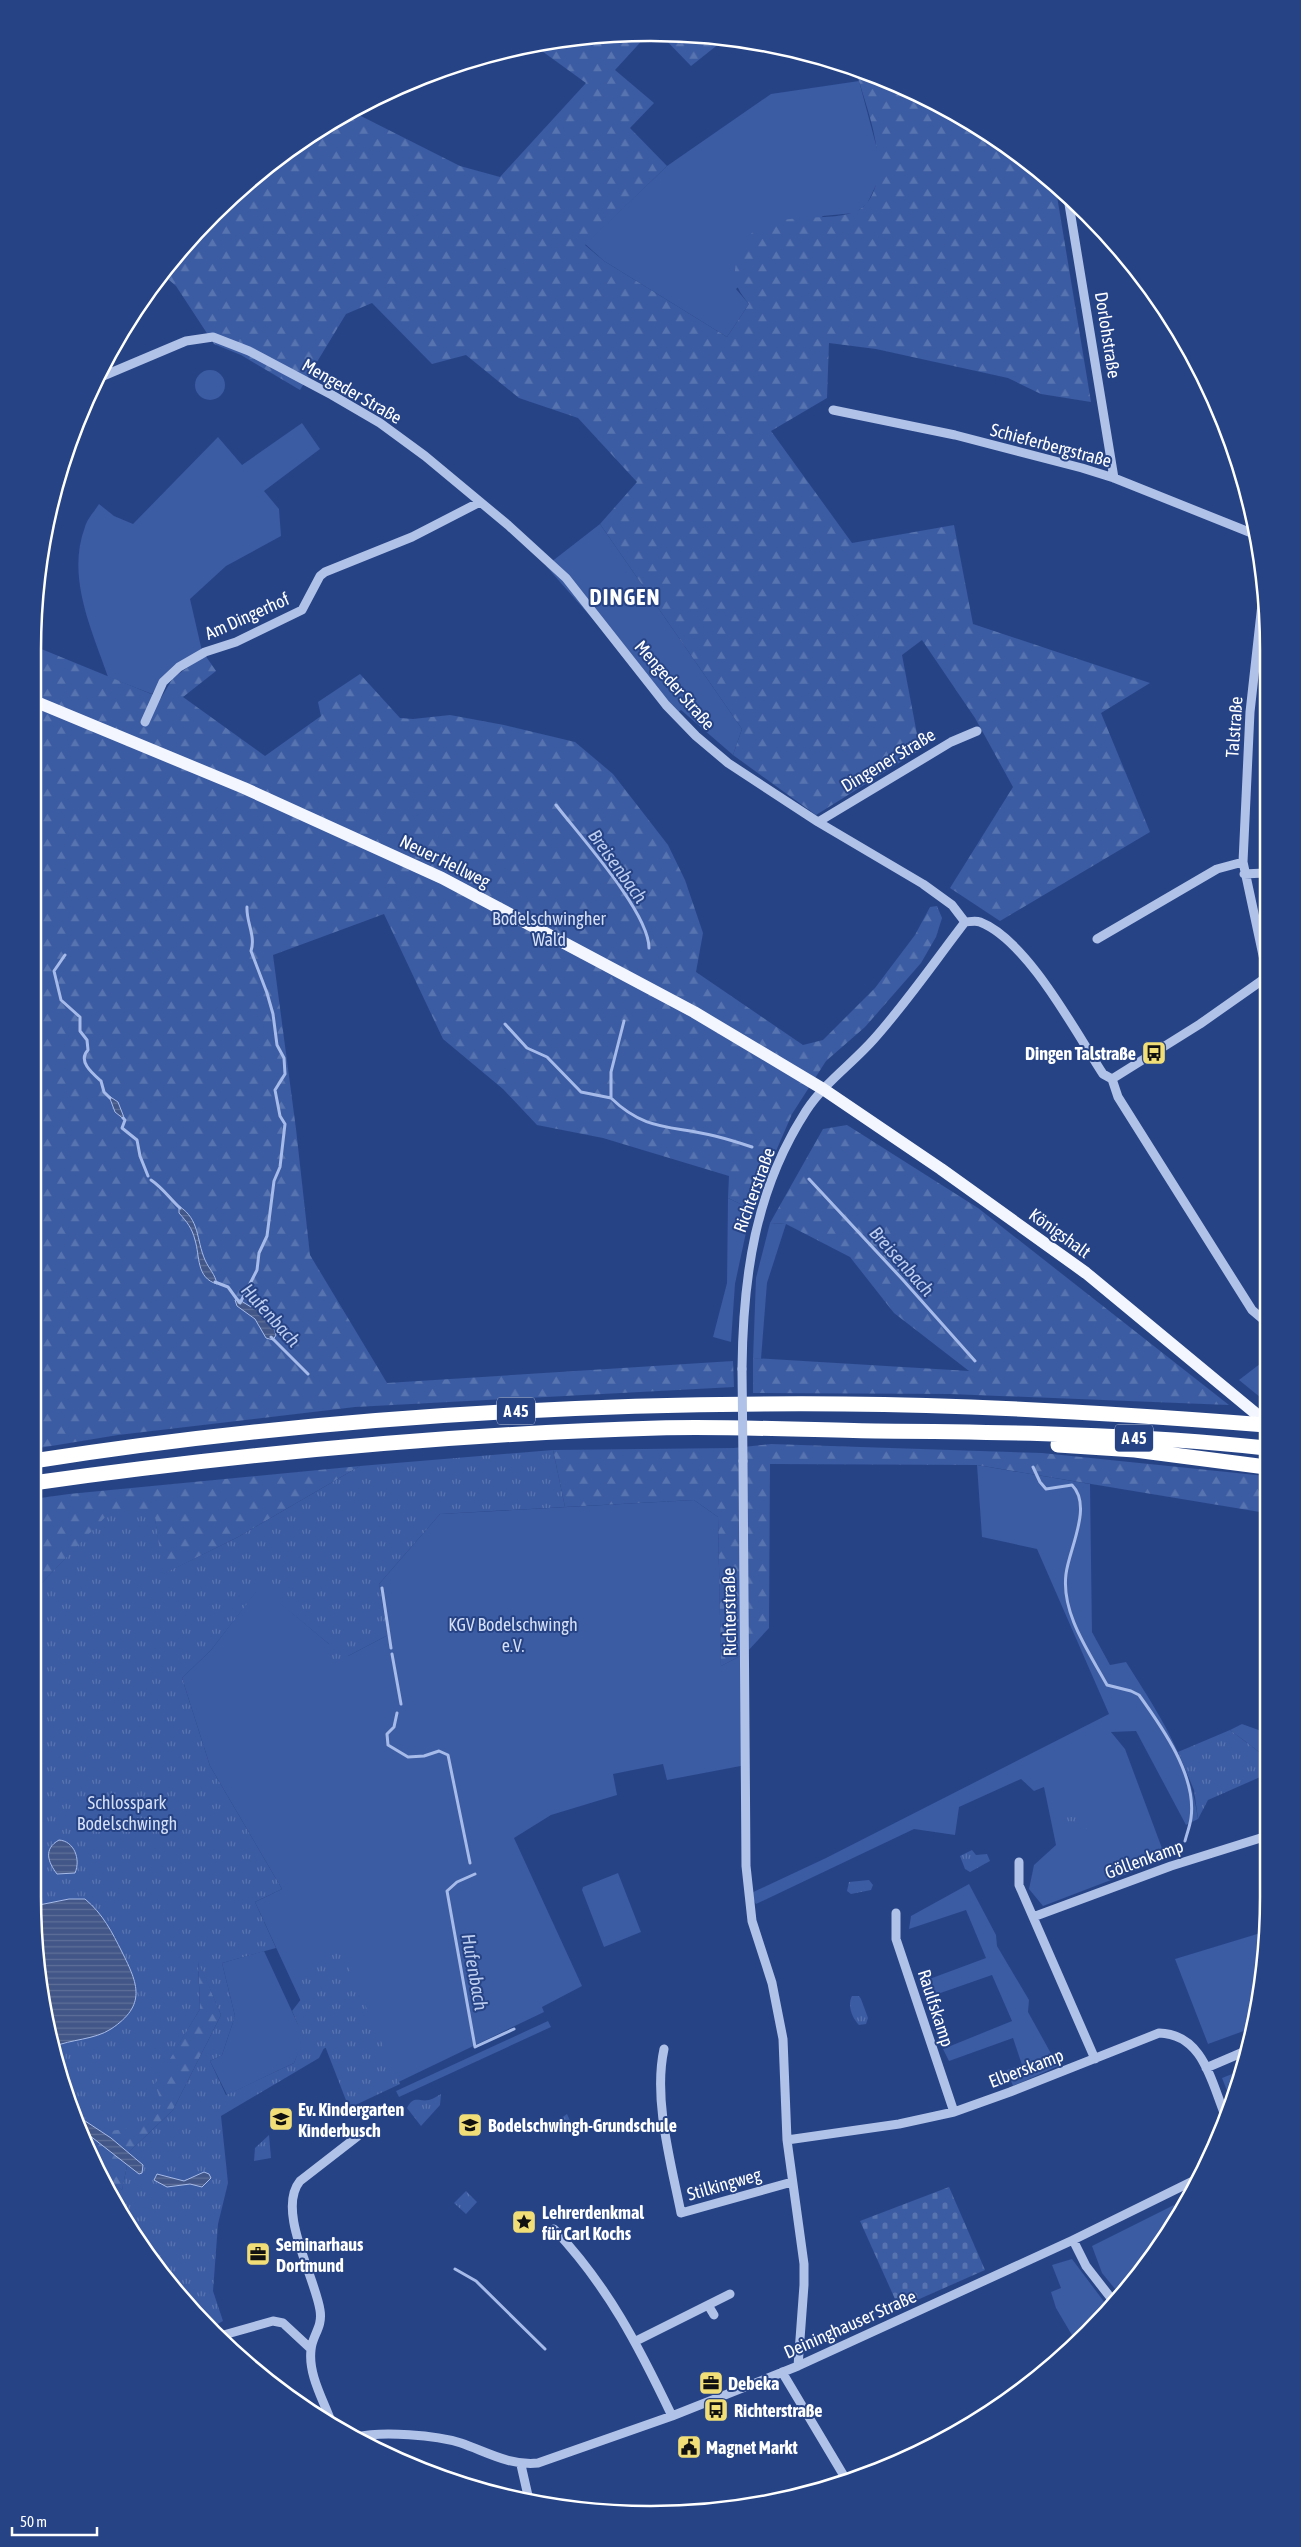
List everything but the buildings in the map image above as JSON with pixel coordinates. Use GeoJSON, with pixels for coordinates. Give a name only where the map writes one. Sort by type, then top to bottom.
{"type":"FeatureCollection","features":[{"type":"Feature","properties":{"kind":"highway","name":"A 45"},"geometry":{"type":"LineString","coordinates":[[41,1460],[312,1426],[492,1412],[606,1407],[875,1404],[1011,1409],[1260,1424]]}},
{"type":"Feature","properties":{"kind":"highway","name":"A 45"},"geometry":{"type":"LineString","coordinates":[[41,1482],[304,1449],[488,1435],[661,1428],[1001,1432],[1168,1439],[1260,1447]]}},
{"type":"Feature","properties":{"kind":"highway"},"geometry":{"type":"LineString","coordinates":[[1001,1432],[1032,1443],[1135,1450],[1260,1466]]}},
{"type":"Feature","properties":{"kind":"main road","name":"Neuer Hellweg"},"geometry":{"type":"LineString","coordinates":[[41,704],[253,792],[442,878],[652,989],[823,1089]]}},
{"type":"Feature","properties":{"kind":"main road","name":"Königshalt"},"geometry":{"type":"LineString","coordinates":[[823,1089],[941,1168],[1086,1273],[1260,1419]]}},
{"type":"Feature","properties":{"kind":"street","name":"Dorlohstraße"},"geometry":{"type":"LineString","coordinates":[[1070,209],[1114,478]]}},
{"type":"Feature","properties":{"kind":"street","name":"Mengeder Straße"},"geometry":{"type":"LineString","coordinates":[[108,374],[186,341],[198,338],[222,338],[332,395],[380,423],[425,456],[508,524],[566,578],[666,705],[696,736],[728,763],[818,822],[923,884],[952,905],[965,922]]}},
{"type":"Feature","properties":{"kind":"street","name":"Schieferbergstraße"},"geometry":{"type":"LineString","coordinates":[[833,410],[955,436],[1114,478],[1248,532]]}},
{"type":"Feature","properties":{"kind":"street","name":"Am Dingerhof"},"geometry":{"type":"LineString","coordinates":[[146,722],[163,682],[179,667],[205,652],[236,642],[302,610],[320,576],[325,572],[412,537],[480,502]]}},
{"type":"Feature","properties":{"kind":"street","name":"Talstraße"},"geometry":{"type":"LineString","coordinates":[[1259,631],[1250,712],[1242,862],[1260,943]]}},
{"type":"Feature","properties":{"kind":"street","name":"Dingener Straße"},"geometry":{"type":"LineString","coordinates":[[818,822],[950,742],[977,730]]}},
{"type":"Feature","properties":{"kind":"street"},"geometry":{"type":"LineString","coordinates":[[1097,939],[1217,870],[1242,862]]}},
{"type":"Feature","properties":{"kind":"street"},"geometry":{"type":"LineString","coordinates":[[1244,874],[1260,872]]}},
{"type":"Feature","properties":{"kind":"street"},"geometry":{"type":"LineString","coordinates":[[965,922],[978,921],[994,930],[1034,969],[1102,1074],[1112,1079],[1118,1097],[1179,1195],[1252,1310],[1260,1317]]}},
{"type":"Feature","properties":{"kind":"street","name":"Richterstraße"},"geometry":{"type":"LineString","coordinates":[[798,2366],[804,2271],[803,2246],[787,2140],[783,2038],[772,1983],[752,1921],[746,1866],[743,1305],[750,1254],[758,1217],[769,1185],[794,1131],[823,1089],[873,1041],[965,922]]}},
{"type":"Feature","properties":{"kind":"street"},"geometry":{"type":"LineString","coordinates":[[1112,1079],[1200,1024],[1260,982]]}},
{"type":"Feature","properties":{"kind":"street","name":"Göllenkamp"},"geometry":{"type":"LineString","coordinates":[[1033,1917],[1172,1866],[1260,1838]]}},
{"type":"Feature","properties":{"kind":"street"},"geometry":{"type":"LineString","coordinates":[[1018,1862],[1019,1885],[1095,2059]]}},
{"type":"Feature","properties":{"kind":"street","name":"Raulfskamp"},"geometry":{"type":"LineString","coordinates":[[896,1913],[896,1938],[954,2112]]}},
{"type":"Feature","properties":{"kind":"street","name":"Elberskamp"},"geometry":{"type":"LineString","coordinates":[[787,2140],[899,2124],[954,2112],[1159,2033],[1179,2036],[1194,2045],[1206,2068],[1222,2107]]}},
{"type":"Feature","properties":{"kind":"street","name":"Stilkingweg"},"geometry":{"type":"LineString","coordinates":[[664,2049],[659,2071],[667,2144],[681,2213],[792,2182]]}},
{"type":"Feature","properties":{"kind":"street"},"geometry":{"type":"LineString","coordinates":[[1206,2068],[1239,2054]]}},
{"type":"Feature","properties":{"kind":"street"},"geometry":{"type":"LineString","coordinates":[[328,2413],[311,2365],[311,2348],[319,2331],[320,2310],[296,2236],[292,2212],[295,2188],[300,2180],[358,2136]]}},
{"type":"Feature","properties":{"kind":"street","name":"Deininghauser Straße"},"geometry":{"type":"LineString","coordinates":[[521,2465],[538,2463],[672,2416],[798,2366],[1073,2240],[1187,2184]]}},
{"type":"Feature","properties":{"kind":"street"},"geometry":{"type":"LineString","coordinates":[[554,2229],[581,2258],[611,2300],[636,2341],[672,2416]]}},
{"type":"Feature","properties":{"kind":"street"},"geometry":{"type":"LineString","coordinates":[[1073,2240],[1086,2266],[1110,2297]]}},
{"type":"Feature","properties":{"kind":"street"},"geometry":{"type":"LineString","coordinates":[[636,2341],[730,2294]]}},
{"type":"Feature","properties":{"kind":"street"},"geometry":{"type":"LineString","coordinates":[[708,2305],[714,2315]]}},
{"type":"Feature","properties":{"kind":"street"},"geometry":{"type":"LineString","coordinates":[[227,2334],[273,2321],[283,2323],[311,2348]]}},
{"type":"Feature","properties":{"kind":"street"},"geometry":{"type":"LineString","coordinates":[[782,2372],[843,2474]]}},
{"type":"Feature","properties":{"kind":"street"},"geometry":{"type":"LineString","coordinates":[[366,2435],[374,2433],[458,2442],[521,2465],[527,2493]]}},
{"type":"Feature","properties":{"kind":"green space"},"geometry":{"type":"Polygon","coordinates":[[[641,41],[615,70],[654,103],[630,128],[667,166],[585,245],[604,261],[727,337],[749,304],[738,288],[735,278],[737,259],[746,239],[760,227],[778,221],[839,216],[855,212],[867,203],[874,190],[878,174],[878,157],[871,120],[858,79],[920,104],[955,123],[1021,167],[1057,197],[1091,402],[1041,394],[1008,378],[876,349],[829,343],[827,398],[771,431],[852,543],[954,525],[973,624],[1150,683],[1101,713],[1150,832],[1000,921],[950,888],[1013,787],[975,718],[922,640],[902,655],[920,750],[816,815],[733,755],[742,729],[600,524],[637,482],[578,418],[519,398],[466,355],[432,364],[372,303],[346,314],[300,390],[241,355],[214,344],[176,286],[168,279],[192,249],[249,192],[312,144],[360,115],[460,166],[500,177],[586,83],[542,51],[571,46],[641,41]]]}},
{"type":"Feature","properties":{"kind":"green space"},"geometry":{"type":"Polygon","coordinates":[[[668,42],[717,45],[691,66],[668,42]]]}},
{"type":"Feature","properties":{"kind":"green space"},"geometry":{"type":"Polygon","coordinates":[[[859,81],[879,156],[878,181],[867,204],[855,213],[823,216],[736,289],[749,304],[727,337],[604,261],[585,244],[667,166],[771,94],[859,81]]]}},
{"type":"Feature","properties":{"kind":"green space"},"geometry":{"type":"Polygon","coordinates":[[[210,370],[221,374],[225,385],[221,396],[210,400],[199,396],[195,385],[199,374],[210,370]]]}},
{"type":"Feature","properties":{"kind":"green space"},"geometry":{"type":"Polygon","coordinates":[[[302,423],[320,449],[264,491],[279,509],[281,536],[226,566],[190,599],[202,651],[160,681],[152,694],[108,677],[83,603],[78,565],[80,546],[86,524],[99,504],[114,516],[133,524],[218,437],[242,465],[302,423]]]}},
{"type":"Feature","properties":{"kind":"green space"},"geometry":{"type":"Polygon","coordinates":[[[600,524],[742,729],[733,755],[681,710],[673,716],[648,689],[597,624],[546,566],[600,524]]]}},
{"type":"Feature","properties":{"kind":"green space","name":"Bodelschwingher Wald"},"geometry":{"type":"Polygon","coordinates":[[[41,649],[161,698],[173,678],[205,655],[216,671],[183,697],[265,756],[321,716],[318,702],[360,674],[400,718],[413,719],[450,715],[504,725],[575,742],[613,774],[668,845],[685,880],[703,933],[696,972],[803,1045],[823,1040],[875,988],[915,935],[930,907],[937,906],[942,918],[936,937],[921,963],[865,1027],[826,1061],[792,1114],[751,1209],[728,1198],[729,1176],[603,1138],[537,1125],[503,1089],[443,1039],[384,914],[273,955],[296,1129],[310,1255],[387,1383],[733,1361],[734,1387],[355,1407],[118,1435],[41,1448],[41,649]]]}},
{"type":"Feature","properties":{"kind":"green space"},"geometry":{"type":"Polygon","coordinates":[[[847,1125],[978,1208],[1229,1405],[950,1394],[753,1393],[753,1358],[969,1371],[894,1313],[850,1257],[786,1224],[770,1223],[823,1129],[847,1125]]]}},
{"type":"Feature","properties":{"kind":"green space"},"geometry":{"type":"Polygon","coordinates":[[[728,1198],[751,1209],[735,1284],[731,1342],[713,1337],[727,1283],[728,1198]]]}},
{"type":"Feature","properties":{"kind":"green space"},"geometry":{"type":"Polygon","coordinates":[[[770,1223],[786,1224],[767,1283],[761,1359],[753,1358],[756,1278],[770,1223]]]}},
{"type":"Feature","properties":{"kind":"green space"},"geometry":{"type":"Polygon","coordinates":[[[1260,1364],[1260,1397],[1239,1380],[1260,1364]]]}},
{"type":"Feature","properties":{"kind":"green space"},"geometry":{"type":"Polygon","coordinates":[[[771,1444],[1042,1453],[1260,1475],[1260,1512],[977,1465],[770,1464],[769,1628],[746,1653],[721,1666],[718,1517],[694,1500],[565,1507],[553,1450],[734,1448],[771,1444]]]}},
{"type":"Feature","properties":{"kind":"green space","name":"Schlosspark Bodelschwingh"},"geometry":{"type":"Polygon","coordinates":[[[553,1450],[565,1507],[440,1514],[379,1584],[388,1635],[348,1656],[334,1666],[329,1644],[260,1587],[211,1650],[182,1678],[210,1766],[282,1889],[255,1902],[276,1948],[222,1963],[235,2016],[222,2055],[210,2061],[226,2095],[294,2063],[299,2048],[300,2031],[292,2011],[302,1998],[302,1978],[309,1964],[338,1943],[400,2084],[349,2108],[325,2046],[319,2058],[221,2116],[228,2183],[218,2224],[213,2291],[223,2321],[217,2324],[192,2298],[167,2267],[144,2235],[114,2184],[122,2190],[130,2151],[173,2110],[221,2015],[198,1961],[200,2009],[155,2084],[164,2111],[126,2129],[101,2132],[85,2121],[62,2054],[60,2045],[111,2029],[123,2019],[121,1951],[115,1937],[42,1906],[41,1584],[113,1509],[155,1517],[163,1574],[238,1537],[360,1466],[553,1450]]]}},
{"type":"Feature","properties":{"kind":"green space"},"geometry":{"type":"Polygon","coordinates":[[[977,1465],[1090,1484],[1092,1632],[1110,1665],[1126,1662],[1171,1737],[1188,1776],[1198,1819],[1186,1825],[1136,1731],[1111,1732],[1125,1749],[1166,1859],[1043,1906],[1029,1889],[1034,1865],[1056,1845],[1044,1787],[1034,1791],[1021,1779],[959,1807],[955,1835],[914,1829],[756,1904],[749,1894],[826,1858],[1109,1714],[1037,1549],[982,1537],[977,1465]]]}},
{"type":"Feature","properties":{"kind":"green space"},"geometry":{"type":"Polygon","coordinates":[[[360,1466],[238,1537],[162,1575],[155,1518],[66,1558],[41,1584],[41,1498],[360,1466]]]}},
{"type":"Feature","properties":{"kind":"green space","name":"KGV Bodelschwingh e.V."},"geometry":{"type":"Polygon","coordinates":[[[694,1500],[718,1517],[721,1666],[746,1653],[746,1765],[667,1780],[663,1764],[613,1774],[617,1795],[551,1815],[514,1838],[582,1986],[542,2007],[544,2012],[384,2089],[330,2046],[323,2049],[255,1902],[282,1889],[210,1766],[182,1678],[211,1650],[260,1586],[329,1644],[348,1656],[388,1635],[379,1584],[440,1514],[694,1500]]]}},
{"type":"Feature","properties":{"kind":"green space"},"geometry":{"type":"Polygon","coordinates":[[[1242,1724],[1260,1730],[1260,1753],[1230,1730],[1242,1724]]]}},
{"type":"Feature","properties":{"kind":"green space"},"geometry":{"type":"Polygon","coordinates":[[[1230,1730],[1260,1753],[1260,1777],[1208,1800],[1198,1819],[1194,1790],[1178,1752],[1230,1730]]]}},
{"type":"Feature","properties":{"kind":"green space"},"geometry":{"type":"Polygon","coordinates":[[[1087,1811],[1093,1813],[1097,1822],[1090,1829],[1068,1827],[1059,1823],[1059,1817],[1076,1817],[1087,1811]]]}},
{"type":"Feature","properties":{"kind":"green space"},"geometry":{"type":"Polygon","coordinates":[[[972,1850],[976,1855],[987,1854],[990,1861],[970,1872],[965,1869],[960,1856],[972,1850]]]}},
{"type":"Feature","properties":{"kind":"green space"},"geometry":{"type":"Polygon","coordinates":[[[618,1873],[641,1932],[604,1947],[582,1890],[583,1887],[618,1873]]]}},
{"type":"Feature","properties":{"kind":"green space"},"geometry":{"type":"Polygon","coordinates":[[[869,1880],[873,1885],[871,1890],[851,1894],[847,1891],[849,1882],[869,1880]]]}},
{"type":"Feature","properties":{"kind":"green space"},"geometry":{"type":"Polygon","coordinates":[[[969,1884],[996,1935],[997,1946],[1029,2000],[1028,2012],[1058,2066],[1013,2086],[1007,2070],[1022,2065],[1013,2038],[949,2061],[943,2049],[1012,2021],[992,1975],[929,1997],[924,1981],[986,1958],[966,1910],[909,1929],[911,1916],[969,1884]]]}},
{"type":"Feature","properties":{"kind":"green space"},"geometry":{"type":"Polygon","coordinates":[[[1258,1934],[1255,1976],[1244,2031],[1208,2044],[1175,1959],[1258,1934]]]}},
{"type":"Feature","properties":{"kind":"green space"},"geometry":{"type":"Polygon","coordinates":[[[264,1951],[302,2033],[300,2049],[294,2063],[227,2095],[210,2061],[222,2055],[235,2016],[222,1963],[264,1951]]]}},
{"type":"Feature","properties":{"kind":"green space"},"geometry":{"type":"Polygon","coordinates":[[[198,1959],[221,2015],[173,2110],[130,2151],[122,2190],[114,2184],[86,2124],[154,2084],[200,2009],[198,1959]]]}},
{"type":"Feature","properties":{"kind":"green space"},"geometry":{"type":"Polygon","coordinates":[[[852,1996],[859,1996],[861,1999],[868,2018],[866,2024],[859,2025],[852,2015],[850,2003],[852,1996]]]}},
{"type":"Feature","properties":{"kind":"green space"},"geometry":{"type":"Polygon","coordinates":[[[548,2021],[551,2027],[399,2097],[396,2091],[548,2021]]]}},
{"type":"Feature","properties":{"kind":"green space"},"geometry":{"type":"Polygon","coordinates":[[[1233,2074],[1227,2091],[1222,2078],[1233,2074]]]}},
{"type":"Feature","properties":{"kind":"green space"},"geometry":{"type":"Polygon","coordinates":[[[441,2094],[440,2105],[421,2126],[407,2108],[414,2100],[429,2100],[441,2094]]]}},
{"type":"Feature","properties":{"kind":"green space"},"geometry":{"type":"Polygon","coordinates":[[[567,2114],[572,2125],[565,2133],[562,2133],[555,2126],[557,2121],[567,2114]]]}},
{"type":"Feature","properties":{"kind":"green space"},"geometry":{"type":"Polygon","coordinates":[[[269,2135],[271,2158],[254,2161],[255,2148],[269,2135]]]}},
{"type":"Feature","properties":{"kind":"green space"},"geometry":{"type":"Polygon","coordinates":[[[949,2187],[985,2270],[899,2308],[860,2221],[949,2187]]]}},
{"type":"Feature","properties":{"kind":"green space"},"geometry":{"type":"Polygon","coordinates":[[[466,2191],[477,2202],[466,2214],[454,2203],[466,2191]]]}},
{"type":"Feature","properties":{"kind":"green space"},"geometry":{"type":"Polygon","coordinates":[[[1174,2205],[1175,2206],[1157,2235],[1116,2290],[1102,2273],[1092,2246],[1174,2205]]]}},
{"type":"Feature","properties":{"kind":"green space"},"geometry":{"type":"Polygon","coordinates":[[[1072,2259],[1105,2303],[1072,2336],[1056,2308],[1051,2292],[1061,2288],[1052,2265],[1072,2259]]]}},
{"type":"Feature","properties":{"kind":"shaded area"},"geometry":{"type":"Polygon","coordinates":[[[109,1096],[118,1102],[125,1120],[115,1112],[109,1096]]]}},
{"type":"Feature","properties":{"kind":"shaded area"},"geometry":{"type":"Polygon","coordinates":[[[179,1206],[191,1217],[197,1230],[205,1260],[217,1284],[205,1277],[202,1272],[194,1236],[189,1225],[179,1213],[179,1206]]]}},
{"type":"Feature","properties":{"kind":"shaded area"},"geometry":{"type":"Polygon","coordinates":[[[238,1299],[251,1307],[257,1300],[260,1300],[275,1331],[276,1335],[273,1340],[266,1338],[255,1319],[237,1306],[235,1300],[238,1299]]]}},
{"type":"Feature","properties":{"kind":"shaded area"},"geometry":{"type":"Polygon","coordinates":[[[59,1840],[69,1844],[75,1852],[77,1868],[75,1873],[57,1874],[51,1865],[49,1852],[51,1847],[59,1840]]]}},
{"type":"Feature","properties":{"kind":"shaded area"},"geometry":{"type":"Polygon","coordinates":[[[69,1899],[85,1899],[102,1917],[122,1952],[135,1984],[135,2003],[122,2020],[111,2029],[104,2033],[60,2045],[53,2015],[46,1976],[41,1905],[69,1899]]]}},
{"type":"Feature","properties":{"kind":"shaded area"},"geometry":{"type":"Polygon","coordinates":[[[85,2121],[111,2138],[143,2165],[142,2173],[139,2174],[91,2136],[85,2121]]]}},
{"type":"Feature","properties":{"kind":"shaded area"},"geometry":{"type":"Polygon","coordinates":[[[204,2172],[209,2174],[211,2178],[202,2187],[190,2184],[167,2187],[154,2180],[157,2174],[184,2181],[204,2172]]]}},
{"type":"Feature","properties":{"kind":"waterway","name":"Breisenbach"},"geometry":{"type":"LineString","coordinates":[[556,805],[626,895],[646,933],[649,948]]}},
{"type":"Feature","properties":{"kind":"waterway"},"geometry":{"type":"LineString","coordinates":[[240,1303],[257,1270],[259,1253],[267,1236],[274,1181],[280,1167],[285,1124],[280,1116],[275,1090],[285,1074],[284,1058],[277,1045],[273,1014],[267,993],[251,951],[252,934],[247,907]]}},
{"type":"Feature","properties":{"kind":"waterway","name":"Hufenbach"},"geometry":{"type":"LineString","coordinates":[[65,955],[54,971],[61,1000],[80,1017],[80,1031],[87,1040],[88,1050],[84,1058],[85,1063],[90,1071],[101,1081],[104,1092],[110,1098]]}},
{"type":"Feature","properties":{"kind":"waterway","name":"Breisenbach"},"geometry":{"type":"LineString","coordinates":[[624,1021],[611,1072],[611,1098],[636,1117],[648,1122],[715,1136],[752,1147]]}},
{"type":"Feature","properties":{"kind":"waterway"},"geometry":{"type":"LineString","coordinates":[[505,1024],[527,1048],[547,1057],[581,1092],[611,1098]]}},
{"type":"Feature","properties":{"kind":"waterway","name":"Hufenbach"},"geometry":{"type":"LineString","coordinates":[[123,1118],[125,1120],[122,1128],[137,1140],[140,1156],[148,1176]]}},
{"type":"Feature","properties":{"kind":"waterway","name":"Breisenbach"},"geometry":{"type":"LineString","coordinates":[[809,1179],[975,1361]]}},
{"type":"Feature","properties":{"kind":"waterway","name":"Hufenbach"},"geometry":{"type":"LineString","coordinates":[[151,1180],[180,1208]]}},
{"type":"Feature","properties":{"kind":"waterway","name":"Hufenbach"},"geometry":{"type":"LineString","coordinates":[[215,1282],[228,1287],[239,1302]]}},
{"type":"Feature","properties":{"kind":"waterway","name":"Hufenbach"},"geometry":{"type":"LineString","coordinates":[[271,1337],[308,1374]]}},
{"type":"Feature","properties":{"kind":"waterway","name":"Breisenbach"},"geometry":{"type":"LineString","coordinates":[[1033,1467],[1040,1482],[1046,1489],[1072,1485],[1078,1494],[1080,1516],[1066,1574],[1066,1589],[1072,1618],[1107,1685],[1139,1695],[1176,1753],[1189,1786],[1191,1802],[1191,1821],[1185,1841]]}},
{"type":"Feature","properties":{"kind":"waterway","name":"Hufenbach"},"geometry":{"type":"LineString","coordinates":[[382,1588],[391,1648]]}},
{"type":"Feature","properties":{"kind":"waterway","name":"Hufenbach"},"geometry":{"type":"LineString","coordinates":[[392,1654],[401,1704]]}},
{"type":"Feature","properties":{"kind":"waterway","name":"Hufenbach"},"geometry":{"type":"LineString","coordinates":[[397,1713],[394,1727],[387,1734],[388,1745],[408,1757],[424,1756],[439,1751],[448,1755],[470,1863]]}},
{"type":"Feature","properties":{"kind":"waterway","name":"Hufenbach"},"geometry":{"type":"LineString","coordinates":[[475,1874],[457,1882],[447,1891],[475,2047],[514,2029]]}},
{"type":"Feature","properties":{"kind":"waterway"},"geometry":{"type":"LineString","coordinates":[[455,2269],[476,2281],[545,2349]]}},
{"type":"Feature","properties":{"kind":"place","name":"Dingen Talstraße"},"geometry":{"type":"Point","coordinates":[1154,1053]}},
{"type":"Feature","properties":{"kind":"place","name":"Ev. Kindergarten Kinderbusch"},"geometry":{"type":"Point","coordinates":[281,2119]}},
{"type":"Feature","properties":{"kind":"place","name":"Bodelschwingh-Grundschule"},"geometry":{"type":"Point","coordinates":[470,2125]}},
{"type":"Feature","properties":{"kind":"place","name":"Lehrerdenkmal für Carl Kochs"},"geometry":{"type":"Point","coordinates":[524,2222]}},
{"type":"Feature","properties":{"kind":"place","name":"Seminarhaus Dortmund"},"geometry":{"type":"Point","coordinates":[258,2254]}},
{"type":"Feature","properties":{"kind":"place","name":"Debeka"},"geometry":{"type":"Point","coordinates":[711,2383]}},
{"type":"Feature","properties":{"kind":"place","name":"Richterstraße"},"geometry":{"type":"Point","coordinates":[716,2410]}},
{"type":"Feature","properties":{"kind":"place","name":"Magnet Markt"},"geometry":{"type":"Point","coordinates":[689,2447]}},
{"type":"Feature","properties":{"kind":"district","name":"DINGEN"},"geometry":{"type":"Point","coordinates":[625,597]}}]}
